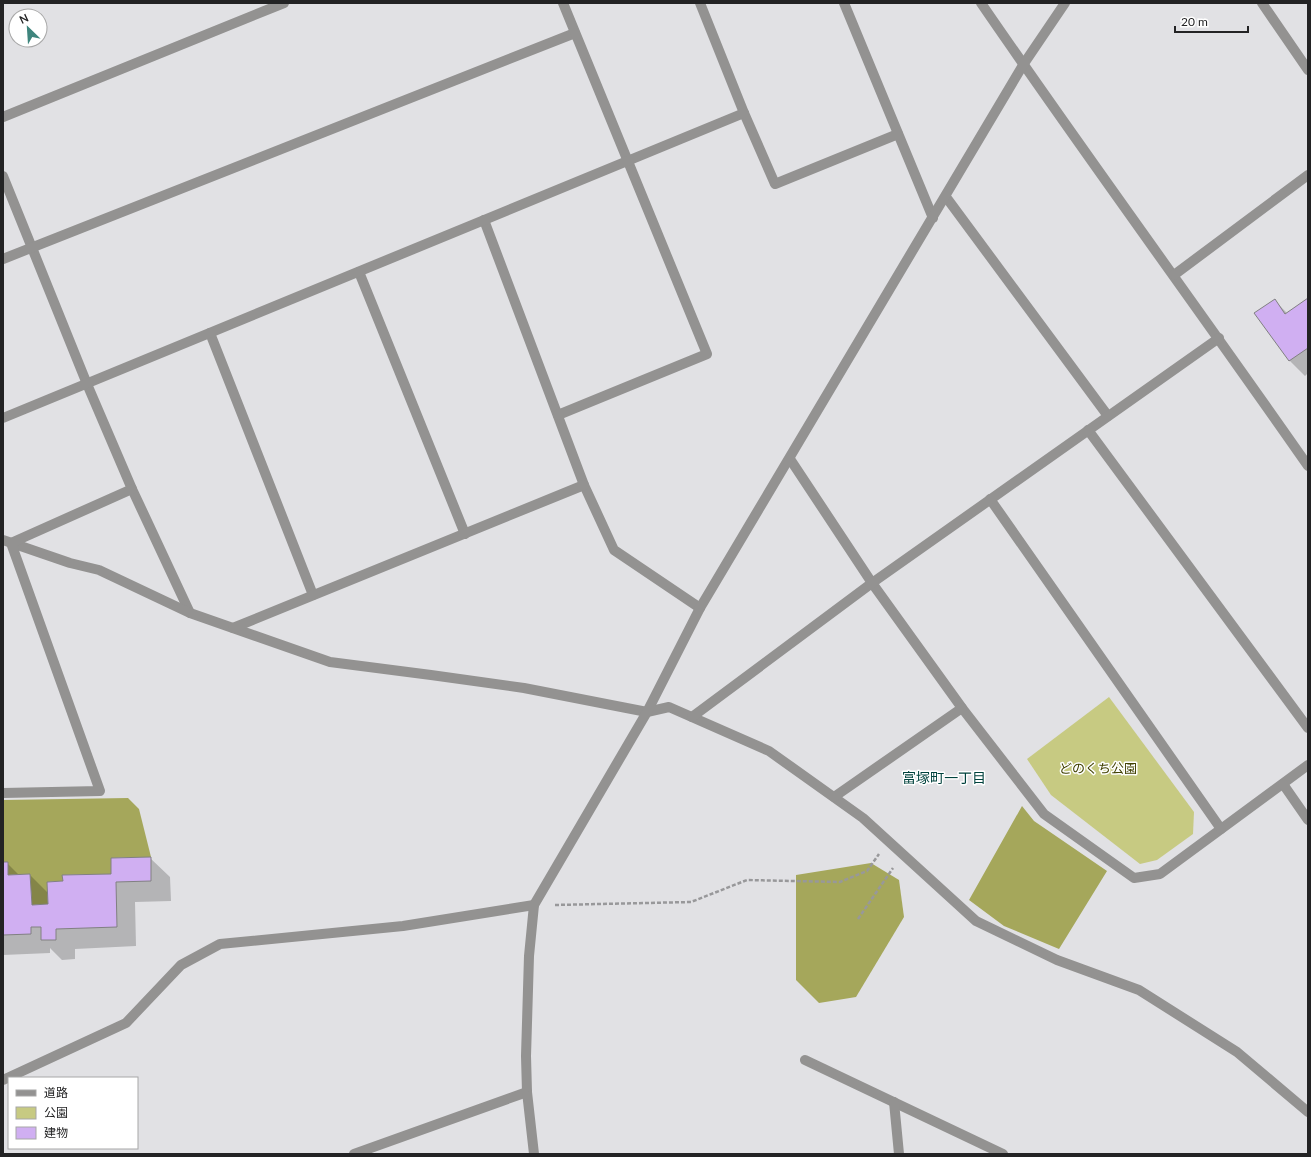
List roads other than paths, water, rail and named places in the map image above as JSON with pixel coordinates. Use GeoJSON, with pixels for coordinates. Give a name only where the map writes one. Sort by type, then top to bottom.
{"type":"FeatureCollection","features":[{"type":"Feature","properties":{"kind":"street"},"geometry":{"type":"LineString","coordinates":[[3,117],[284,3]]}},
{"type":"Feature","properties":{"kind":"street"},"geometry":{"type":"LineString","coordinates":[[558,415],[707,354],[563,3]]}},
{"type":"Feature","properties":{"kind":"street"},"geometry":{"type":"LineString","coordinates":[[700,3],[744,113],[775,184],[898,134]]}},
{"type":"Feature","properties":{"kind":"street"},"geometry":{"type":"LineString","coordinates":[[844,3],[933,218]]}},
{"type":"Feature","properties":{"kind":"street"},"geometry":{"type":"LineString","coordinates":[[981,3],[1308,466]]}},
{"type":"Feature","properties":{"kind":"street"},"geometry":{"type":"LineString","coordinates":[[534,1154],[527,1092],[526,1056],[529,956],[534,905],[647,712],[700,608],[946,197],[1023,64],[1065,3]]}},
{"type":"Feature","properties":{"kind":"street"},"geometry":{"type":"LineString","coordinates":[[1262,3],[1308,70]]}},
{"type":"Feature","properties":{"kind":"street"},"geometry":{"type":"LineString","coordinates":[[3,259],[575,32]]}},
{"type":"Feature","properties":{"kind":"street"},"geometry":{"type":"LineString","coordinates":[[3,418],[744,113]]}},
{"type":"Feature","properties":{"kind":"street"},"geometry":{"type":"LineString","coordinates":[[1174,275],[1308,175]]}},
{"type":"Feature","properties":{"kind":"street"},"geometry":{"type":"LineString","coordinates":[[3,176],[87,384],[132,489],[190,613]]}},
{"type":"Feature","properties":{"kind":"street"},"geometry":{"type":"LineString","coordinates":[[946,197],[1108,416]]}},
{"type":"Feature","properties":{"kind":"street"},"geometry":{"type":"LineString","coordinates":[[484,220],[584,485],[614,550],[700,608]]}},
{"type":"Feature","properties":{"kind":"street"},"geometry":{"type":"LineString","coordinates":[[358,272],[465,534]]}},
{"type":"Feature","properties":{"kind":"street"},"geometry":{"type":"LineString","coordinates":[[210,333],[313,596]]}},
{"type":"Feature","properties":{"kind":"street"},"geometry":{"type":"LineString","coordinates":[[692,717],[872,583],[1219,338]]}},
{"type":"Feature","properties":{"kind":"street"},"geometry":{"type":"LineString","coordinates":[[1088,430],[1308,728]]}},
{"type":"Feature","properties":{"kind":"street"},"geometry":{"type":"LineString","coordinates":[[790,459],[872,583],[962,708],[1044,814],[1134,878],[1160,874],[1308,765]]}},
{"type":"Feature","properties":{"kind":"street"},"geometry":{"type":"LineString","coordinates":[[233,628],[584,485]]}},
{"type":"Feature","properties":{"kind":"street"},"geometry":{"type":"LineString","coordinates":[[7,541],[132,489]]}},
{"type":"Feature","properties":{"kind":"street"},"geometry":{"type":"LineString","coordinates":[[990,499],[1221,829]]}},
{"type":"Feature","properties":{"kind":"street"},"geometry":{"type":"LineString","coordinates":[[7,541],[70,563],[99,570],[190,613],[330,662],[524,688],[647,712],[669,707],[692,717],[769,751],[863,818],[889,840],[976,921],[1057,960],[1138,990],[1237,1052],[1308,1112]]}},
{"type":"Feature","properties":{"kind":"street"},"geometry":{"type":"LineString","coordinates":[[3,793],[100,791],[7,541]]}},
{"type":"Feature","properties":{"kind":"street"},"geometry":{"type":"LineString","coordinates":[[834,798],[962,708]]}},
{"type":"Feature","properties":{"kind":"street"},"geometry":{"type":"LineString","coordinates":[[1283,784],[1308,820]]}},
{"type":"Feature","properties":{"kind":"street"},"geometry":{"type":"LineString","coordinates":[[9,1077],[126,1023],[181,964],[220,944],[403,926],[534,905]]}},
{"type":"Feature","properties":{"kind":"street"},"geometry":{"type":"LineString","coordinates":[[805,1060],[1003,1154]]}},
{"type":"Feature","properties":{"kind":"street"},"geometry":{"type":"LineString","coordinates":[[354,1154],[527,1092]]}},
{"type":"Feature","properties":{"kind":"street"},"geometry":{"type":"LineString","coordinates":[[894,1102],[899,1154]]}},
{"type":"Feature","properties":{"kind":"district","name":"富塚町一丁目"},"geometry":{"type":"Point","coordinates":[944,778]}},
{"type":"Feature","properties":{"kind":"park label","name":"どのくち公園"},"geometry":{"type":"Point","coordinates":[1098,768]}}]}
